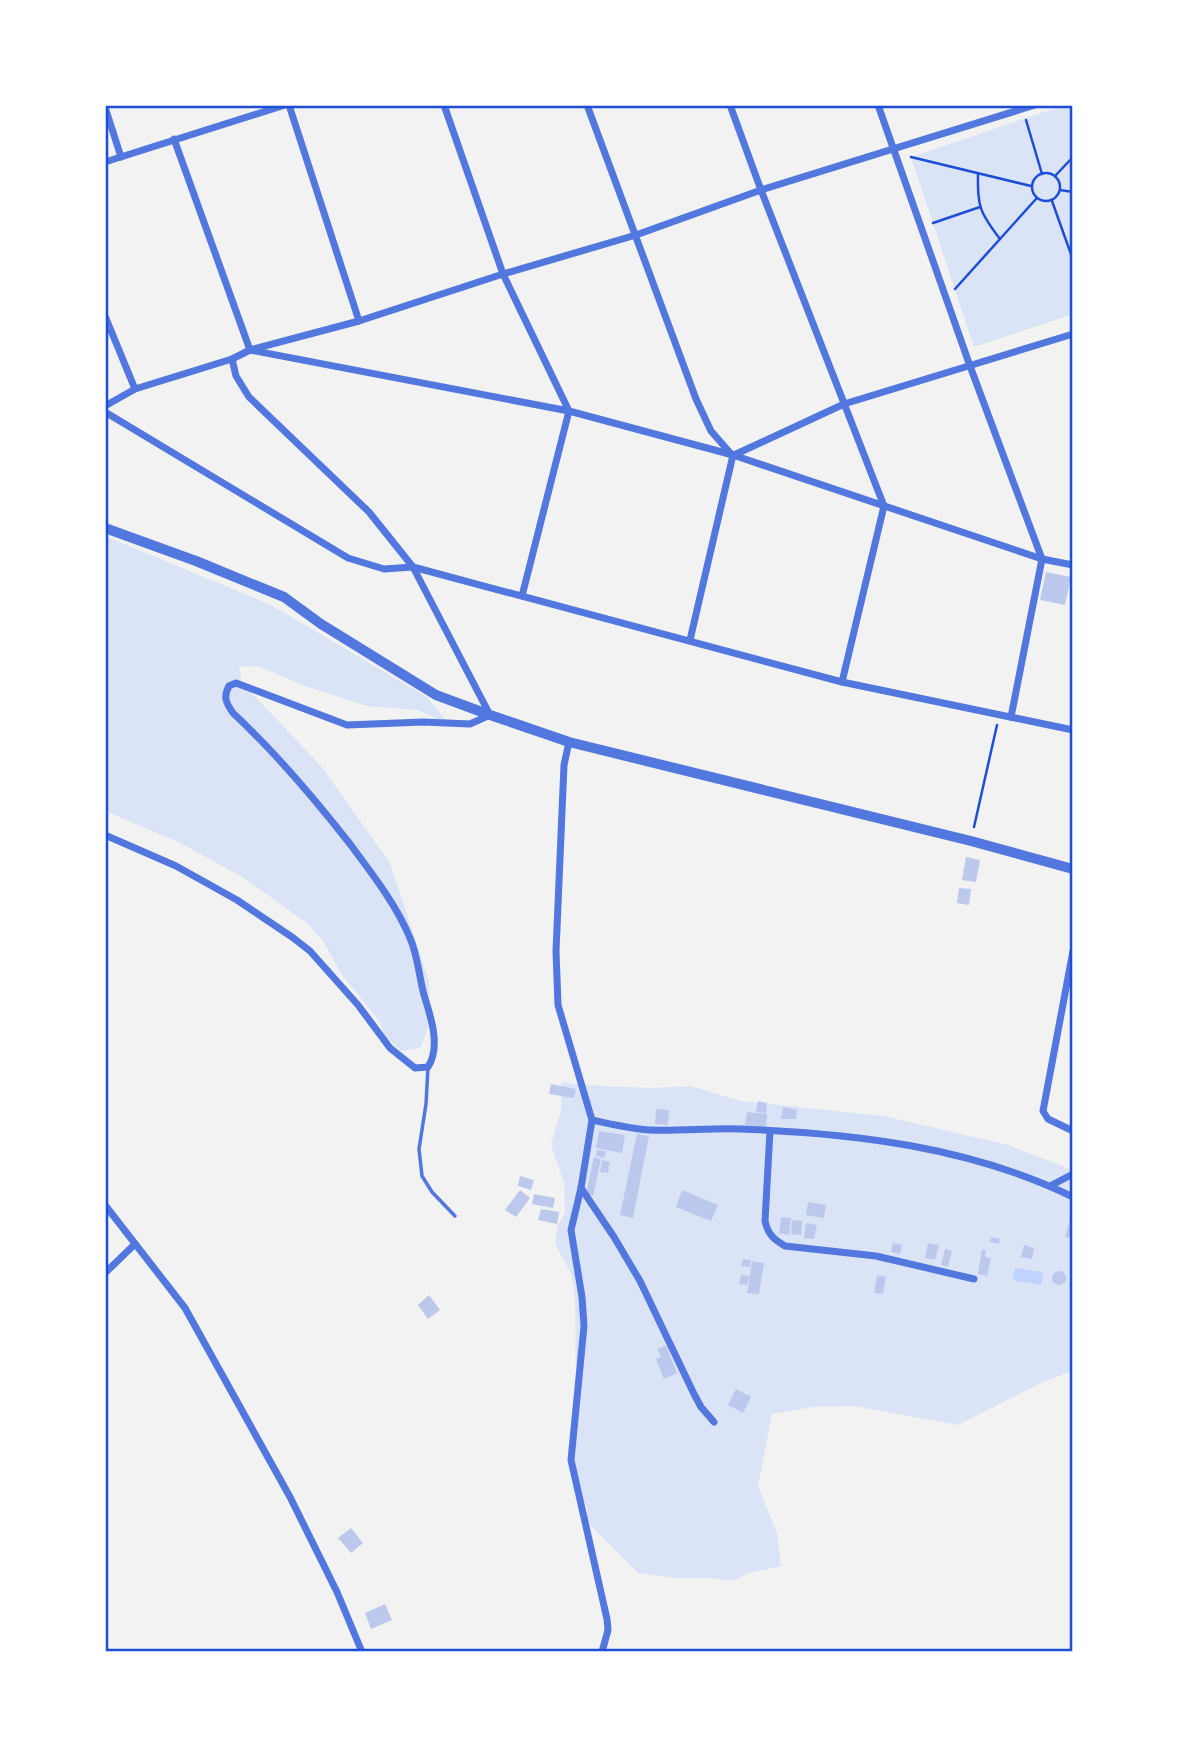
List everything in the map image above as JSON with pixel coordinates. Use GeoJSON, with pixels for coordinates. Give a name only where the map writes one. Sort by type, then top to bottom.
{"type":"FeatureCollection","features":[{"type":"Feature","properties":{"kind":"street"},"geometry":{"type":"LineString","coordinates":[[105,162],[287,105],[359,321]]}},
{"type":"Feature","properties":{"kind":"street"},"geometry":{"type":"LineString","coordinates":[[444,105],[503,274],[569,411],[522,596]]}},
{"type":"Feature","properties":{"kind":"street"},"geometry":{"type":"LineString","coordinates":[[587,105],[696,399],[710,431],[733,455]]}},
{"type":"Feature","properties":{"kind":"street"},"geometry":{"type":"LineString","coordinates":[[730,105],[884,506],[842,682]]}},
{"type":"Feature","properties":{"kind":"street"},"geometry":{"type":"LineString","coordinates":[[878,105],[970,366],[1042,559],[1011,717]]}},
{"type":"Feature","properties":{"kind":"street"},"geometry":{"type":"LineString","coordinates":[[105,406],[135,389],[232,359],[250,350],[359,321],[503,274],[636,235],[761,190],[1032,105]]}},
{"type":"Feature","properties":{"kind":"street"},"geometry":{"type":"LineString","coordinates":[[105,107],[121,157]]}},
{"type":"Feature","properties":{"kind":"street"},"geometry":{"type":"LineString","coordinates":[[174,139],[250,350]]}},
{"type":"Feature","properties":{"kind":"street"},"geometry":{"type":"LineString","coordinates":[[105,316],[135,389]]}},
{"type":"Feature","properties":{"kind":"street"},"geometry":{"type":"LineString","coordinates":[[733,455],[844,404],[1073,334]]}},
{"type":"Feature","properties":{"kind":"street"},"geometry":{"type":"LineString","coordinates":[[250,350],[569,411],[733,455],[1042,559],[1073,565]]}},
{"type":"Feature","properties":{"kind":"street"},"geometry":{"type":"LineString","coordinates":[[232,359],[236,376],[249,397],[369,512],[413,567],[490,715]]}},
{"type":"Feature","properties":{"kind":"street"},"geometry":{"type":"LineString","coordinates":[[105,412],[348,558],[384,569],[413,567],[842,682],[1073,730]]}},
{"type":"Feature","properties":{"kind":"street"},"geometry":{"type":"LineString","coordinates":[[690,640],[733,455]]}},
{"type":"Feature","properties":{"kind":"street"},"geometry":{"type":"LineString","coordinates":[[105,528],[284,597],[321,624],[436,695],[490,715],[569,741],[1073,869]]}},
{"type":"Feature","properties":{"kind":"street"},"geometry":{"type":"LineString","coordinates":[[105,835],[176,866],[237,900],[292,937],[310,951],[358,1005],[390,1048],[415,1068],[428,1067],[433,1060],[434,1050],[432,1020],[411,940],[390,899],[330,818],[233,713],[225,702],[225,692],[229,686],[236,683],[347,725],[423,722],[470,724],[490,715]]}},
{"type":"Feature","properties":{"kind":"street"},"geometry":{"type":"LineString","coordinates":[[569,741],[564,765],[556,951],[558,1005],[592,1120],[581,1188],[570,1230],[582,1297],[584,1326],[571,1460],[607,1619],[608,1630],[602,1652]]}},
{"type":"Feature","properties":{"kind":"street"},"geometry":{"type":"LineString","coordinates":[[1073,951],[1044,1111],[1048,1119],[1073,1131]]}},
{"type":"Feature","properties":{"kind":"street"},"geometry":{"type":"LineString","coordinates":[[592,1120],[649,1130],[770,1131],[865,1139],[942,1151],[1050,1186],[1073,1197]]}},
{"type":"Feature","properties":{"kind":"street"},"geometry":{"type":"LineString","coordinates":[[770,1131],[765,1221],[767,1232],[775,1240],[785,1246],[876,1256],[974,1279]]}},
{"type":"Feature","properties":{"kind":"street"},"geometry":{"type":"LineString","coordinates":[[1050,1186],[1073,1174]]}},
{"type":"Feature","properties":{"kind":"street"},"geometry":{"type":"LineString","coordinates":[[581,1188],[640,1281],[694,1394],[714,1422]]}},
{"type":"Feature","properties":{"kind":"street"},"geometry":{"type":"LineString","coordinates":[[105,1205],[186,1308],[302,1520],[362,1652]]}},
{"type":"Feature","properties":{"kind":"street"},"geometry":{"type":"LineString","coordinates":[[105,1273],[135,1244]]}},
{"type":"Feature","properties":{"kind":"lane"},"geometry":{"type":"LineString","coordinates":[[428,1067],[419,1149],[422,1176],[432,1192],[456,1216]]}},
{"type":"Feature","properties":{"kind":"path"},"geometry":{"type":"LineString","coordinates":[[1025,118],[1042,173]]}},
{"type":"Feature","properties":{"kind":"path"},"geometry":{"type":"LineString","coordinates":[[911,157],[1031,186]]}},
{"type":"Feature","properties":{"kind":"path"},"geometry":{"type":"LineString","coordinates":[[1055,176],[1073,157]]}},
{"type":"Feature","properties":{"kind":"path"},"geometry":{"type":"LineString","coordinates":[[978,173],[977,199],[984,217],[1000,239]]}},
{"type":"Feature","properties":{"kind":"path"},"geometry":{"type":"LineString","coordinates":[[1042,173],[1055,176],[1060,190],[1052,201],[1036,199],[1031,186],[1035,178],[1042,173]]}},
{"type":"Feature","properties":{"kind":"path"},"geometry":{"type":"LineString","coordinates":[[1060,190],[1073,192]]}},
{"type":"Feature","properties":{"kind":"path"},"geometry":{"type":"LineString","coordinates":[[955,289],[1036,199]]}},
{"type":"Feature","properties":{"kind":"path"},"geometry":{"type":"LineString","coordinates":[[1052,201],[1072,257]]}},
{"type":"Feature","properties":{"kind":"path"},"geometry":{"type":"LineString","coordinates":[[933,223],[980,207]]}},
{"type":"Feature","properties":{"kind":"path"},"geometry":{"type":"LineString","coordinates":[[971,841],[996,726],[1000,721],[1011,717]]}},
{"type":"Feature","properties":{"kind":"shaded area"},"geometry":{"type":"Polygon","coordinates":[[[1065,105],[1073,105],[1073,314],[974,347],[911,157],[1065,105]]]}},
{"type":"Feature","properties":{"kind":"shaded area"},"geometry":{"type":"Polygon","coordinates":[[[105,536],[271,605],[427,697],[450,725],[418,710],[367,706],[305,686],[258,666],[239,667],[242,683],[321,766],[390,863],[429,981],[430,1023],[420,1048],[401,1051],[383,1034],[380,1022],[342,975],[323,941],[308,924],[241,876],[178,842],[105,811],[105,536]]]}},
{"type":"Feature","properties":{"kind":"shaded area"},"geometry":{"type":"Polygon","coordinates":[[[561,1082],[653,1088],[690,1086],[741,1101],[884,1116],[1008,1145],[1073,1170],[1073,1371],[1043,1382],[958,1425],[854,1406],[813,1407],[772,1414],[758,1486],[777,1533],[781,1566],[749,1573],[733,1581],[638,1573],[588,1523],[587,1507],[574,1483],[570,1436],[576,1380],[575,1295],[572,1275],[555,1244],[557,1227],[565,1212],[564,1183],[551,1145],[561,1110],[561,1082]]]}},
{"type":"Feature","properties":{"kind":"water"},"geometry":{"type":"Polygon","coordinates":[[[1015,1268],[1043,1272],[1041,1285],[1013,1280],[1015,1268]]]}},
{"type":"Feature","properties":{"kind":"building"},"geometry":{"type":"Polygon","coordinates":[[[1046,572],[1071,577],[1065,605],[1040,600],[1046,572]]]}},
{"type":"Feature","properties":{"kind":"building"},"geometry":{"type":"Polygon","coordinates":[[[966,857],[980,860],[976,882],[962,880],[966,857]]]}},
{"type":"Feature","properties":{"kind":"building"},"geometry":{"type":"Polygon","coordinates":[[[959,888],[971,889],[969,905],[957,903],[959,888]]]}},
{"type":"Feature","properties":{"kind":"building"},"geometry":{"type":"Polygon","coordinates":[[[551,1084],[576,1089],[574,1098],[549,1094],[551,1084]]]}},
{"type":"Feature","properties":{"kind":"building"},"geometry":{"type":"Polygon","coordinates":[[[758,1101],[767,1103],[766,1113],[756,1112],[758,1101]]]}},
{"type":"Feature","properties":{"kind":"building"},"geometry":{"type":"Polygon","coordinates":[[[783,1107],[797,1110],[796,1119],[781,1119],[783,1107]]]}},
{"type":"Feature","properties":{"kind":"building"},"geometry":{"type":"Polygon","coordinates":[[[656,1109],[669,1110],[668,1125],[655,1124],[656,1109]]]}},
{"type":"Feature","properties":{"kind":"building"},"geometry":{"type":"Polygon","coordinates":[[[747,1112],[767,1114],[766,1127],[745,1125],[747,1112]]]}},
{"type":"Feature","properties":{"kind":"building"},"geometry":{"type":"Polygon","coordinates":[[[599,1131],[625,1135],[622,1153],[596,1148],[599,1131]]]}},
{"type":"Feature","properties":{"kind":"building"},"geometry":{"type":"Polygon","coordinates":[[[637,1134],[649,1136],[633,1218],[620,1215],[637,1134]]]}},
{"type":"Feature","properties":{"kind":"building"},"geometry":{"type":"Polygon","coordinates":[[[597,1150],[606,1151],[604,1158],[596,1156],[597,1150]]]}},
{"type":"Feature","properties":{"kind":"building"},"geometry":{"type":"Polygon","coordinates":[[[594,1157],[601,1159],[593,1196],[586,1194],[594,1157]]]}},
{"type":"Feature","properties":{"kind":"building"},"geometry":{"type":"Polygon","coordinates":[[[602,1160],[610,1162],[608,1173],[600,1172],[602,1160]]]}},
{"type":"Feature","properties":{"kind":"building"},"geometry":{"type":"Polygon","coordinates":[[[520,1176],[534,1180],[531,1190],[518,1186],[520,1176]]]}},
{"type":"Feature","properties":{"kind":"building"},"geometry":{"type":"Polygon","coordinates":[[[520,1190],[530,1198],[516,1217],[505,1210],[520,1190]]]}},
{"type":"Feature","properties":{"kind":"building"},"geometry":{"type":"Polygon","coordinates":[[[682,1190],[718,1205],[711,1221],[676,1207],[682,1190]]]}},
{"type":"Feature","properties":{"kind":"building"},"geometry":{"type":"Polygon","coordinates":[[[534,1194],[555,1198],[553,1208],[532,1204],[534,1194]]]}},
{"type":"Feature","properties":{"kind":"building"},"geometry":{"type":"Polygon","coordinates":[[[808,1202],[826,1205],[824,1218],[806,1215],[808,1202]]]}},
{"type":"Feature","properties":{"kind":"building"},"geometry":{"type":"Polygon","coordinates":[[[541,1209],[559,1212],[557,1224],[538,1220],[541,1209]]]}},
{"type":"Feature","properties":{"kind":"building"},"geometry":{"type":"Polygon","coordinates":[[[781,1217],[791,1218],[789,1235],[779,1233],[781,1217]]]}},
{"type":"Feature","properties":{"kind":"building"},"geometry":{"type":"Polygon","coordinates":[[[792,1220],[802,1221],[801,1235],[791,1234],[792,1220]]]}},
{"type":"Feature","properties":{"kind":"building"},"geometry":{"type":"Polygon","coordinates":[[[1069,1222],[1073,1223],[1073,1239],[1065,1237],[1069,1222]]]}},
{"type":"Feature","properties":{"kind":"building"},"geometry":{"type":"Polygon","coordinates":[[[806,1223],[817,1225],[814,1239],[804,1238],[806,1223]]]}},
{"type":"Feature","properties":{"kind":"building"},"geometry":{"type":"Polygon","coordinates":[[[991,1237],[1000,1239],[999,1244],[990,1242],[991,1237]]]}},
{"type":"Feature","properties":{"kind":"building"},"geometry":{"type":"Polygon","coordinates":[[[893,1243],[902,1245],[900,1254],[891,1252],[893,1243]]]}},
{"type":"Feature","properties":{"kind":"building"},"geometry":{"type":"Polygon","coordinates":[[[928,1243],[939,1245],[935,1260],[925,1258],[928,1243]]]}},
{"type":"Feature","properties":{"kind":"building"},"geometry":{"type":"Polygon","coordinates":[[[1024,1245],[1034,1248],[1032,1259],[1021,1257],[1024,1245]]]}},
{"type":"Feature","properties":{"kind":"building"},"geometry":{"type":"Polygon","coordinates":[[[945,1249],[952,1251],[948,1267],[941,1265],[945,1249]]]}},
{"type":"Feature","properties":{"kind":"building"},"geometry":{"type":"Polygon","coordinates":[[[982,1249],[986,1250],[985,1257],[991,1258],[987,1276],[978,1274],[982,1249]]]}},
{"type":"Feature","properties":{"kind":"building"},"geometry":{"type":"Polygon","coordinates":[[[743,1259],[751,1260],[750,1267],[741,1266],[743,1259]]]}},
{"type":"Feature","properties":{"kind":"building"},"geometry":{"type":"Polygon","coordinates":[[[752,1261],[764,1263],[759,1294],[747,1293],[752,1261]]]}},
{"type":"Feature","properties":{"kind":"building"},"geometry":{"type":"Polygon","coordinates":[[[1056,1271],[1062,1271],[1066,1278],[1062,1285],[1056,1285],[1052,1281],[1052,1275],[1056,1271]]]}},
{"type":"Feature","properties":{"kind":"building"},"geometry":{"type":"Polygon","coordinates":[[[741,1275],[749,1276],[747,1285],[739,1284],[741,1275]]]}},
{"type":"Feature","properties":{"kind":"building"},"geometry":{"type":"Polygon","coordinates":[[[877,1275],[886,1277],[883,1294],[874,1293],[877,1275]]]}},
{"type":"Feature","properties":{"kind":"building"},"geometry":{"type":"Polygon","coordinates":[[[429,1295],[440,1310],[428,1319],[418,1305],[429,1295]]]}},
{"type":"Feature","properties":{"kind":"building"},"geometry":{"type":"Polygon","coordinates":[[[666,1345],[677,1373],[664,1379],[656,1359],[661,1357],[657,1349],[666,1345]]]}},
{"type":"Feature","properties":{"kind":"building"},"geometry":{"type":"Polygon","coordinates":[[[736,1389],[751,1397],[743,1413],[728,1405],[736,1389]]]}},
{"type":"Feature","properties":{"kind":"building"},"geometry":{"type":"Polygon","coordinates":[[[351,1528],[363,1543],[351,1553],[338,1538],[351,1528]]]}},
{"type":"Feature","properties":{"kind":"building"},"geometry":{"type":"Polygon","coordinates":[[[385,1604],[392,1620],[371,1629],[365,1613],[385,1604]]]}}]}
